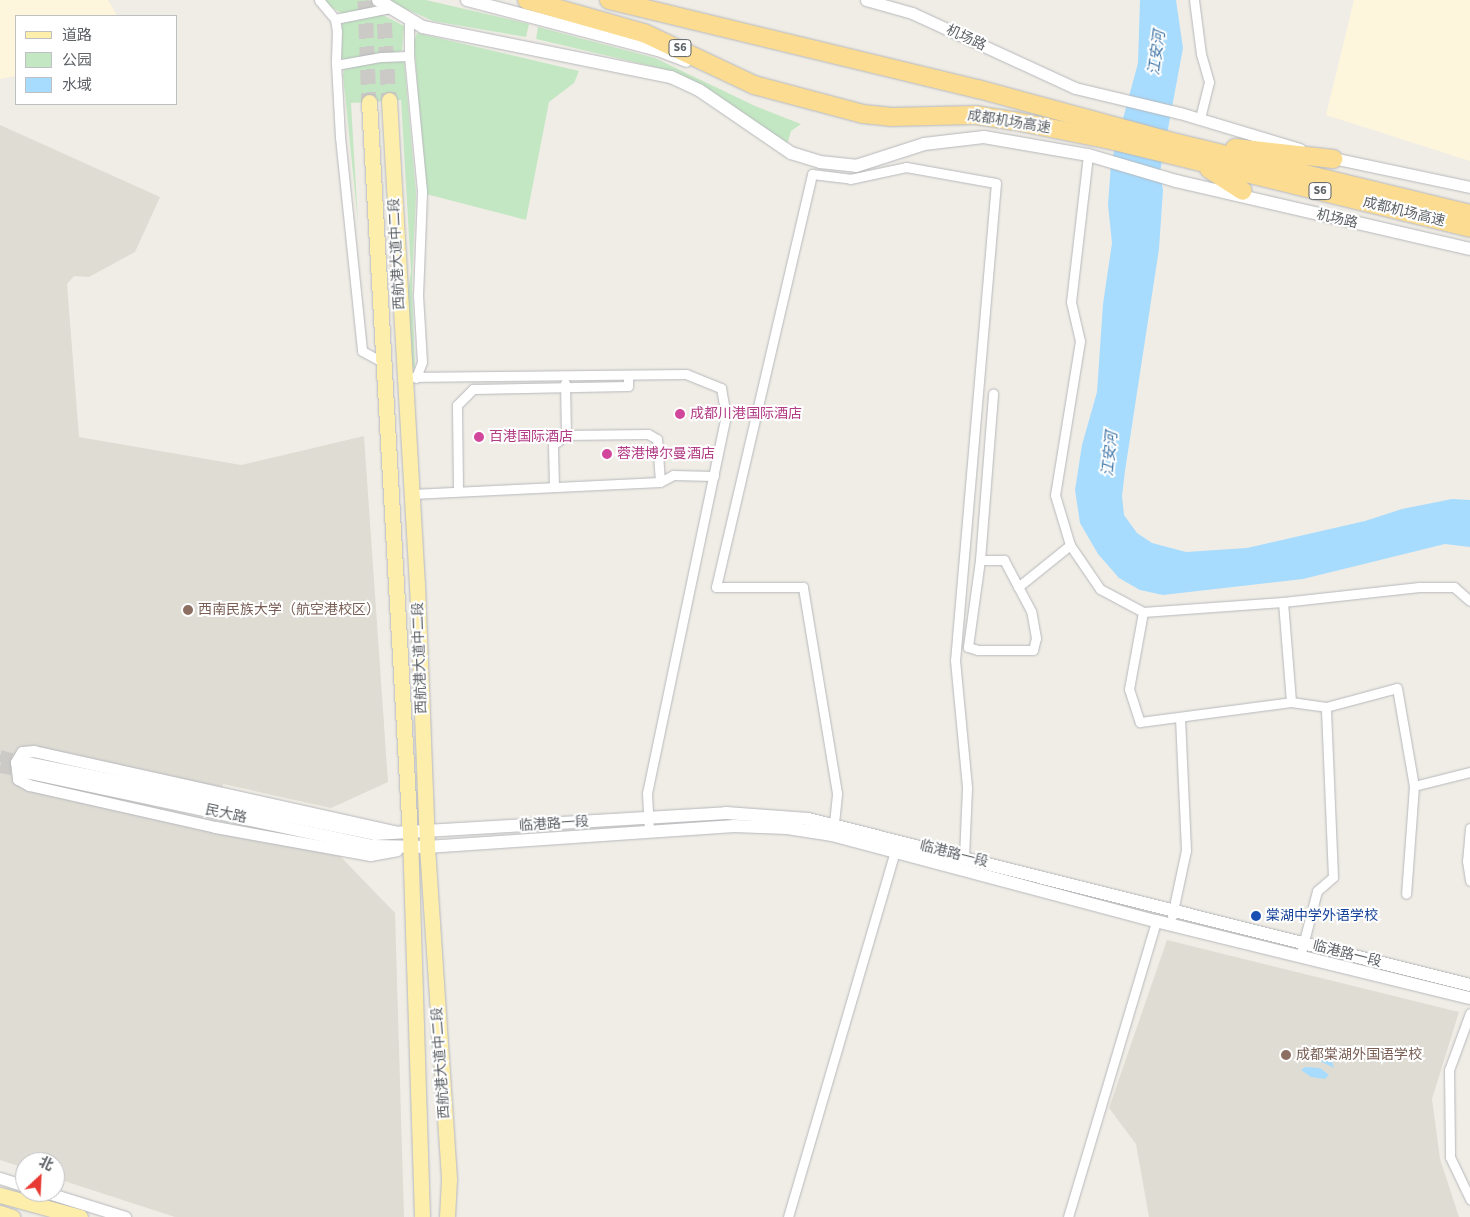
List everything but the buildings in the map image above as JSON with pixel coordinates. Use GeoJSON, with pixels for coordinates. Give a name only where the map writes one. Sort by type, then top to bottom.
{"type":"FeatureCollection","features":[{"type":"Feature","properties":{"kind":"highway","name":"成都机场高速"},"geometry":{"type":"LineString","coordinates":[[527,0],[644,32],[754,85],[863,114],[890,117],[976,115],[1113,133]]}},
{"type":"Feature","properties":{"kind":"highway","name":"成都机场高速"},"geometry":{"type":"LineString","coordinates":[[609,0],[978,88],[1113,133],[1170,148],[1470,214]]}},
{"type":"Feature","properties":{"kind":"highway"},"geometry":{"type":"LineString","coordinates":[[1192,153],[1240,148],[1333,159]]}},
{"type":"Feature","properties":{"kind":"highway","name":"成都机场高速"},"geometry":{"type":"LineString","coordinates":[[1192,153],[1470,228]]}},
{"type":"Feature","properties":{"kind":"highway"},"geometry":{"type":"LineString","coordinates":[[1192,153],[1243,191]]}},
{"type":"Feature","properties":{"kind":"main road","name":"机场路"},"geometry":{"type":"LineString","coordinates":[[378,0],[423,27],[670,77],[699,90],[791,153],[820,162],[856,166],[924,144],[984,137],[1088,155],[1104,162],[1176,181],[1470,249]]}},
{"type":"Feature","properties":{"kind":"main road"},"geometry":{"type":"LineString","coordinates":[[467,0],[658,50],[754,85]]}},
{"type":"Feature","properties":{"kind":"main road","name":"西航港大道中二段"},"geometry":{"type":"LineString","coordinates":[[389,100],[410,377],[412,494],[427,840],[449,1179],[447,1217]]}},
{"type":"Feature","properties":{"kind":"main road"},"geometry":{"type":"LineString","coordinates":[[369,102],[411,841],[422,1217]]}},
{"type":"Feature","properties":{"kind":"main road"},"geometry":{"type":"LineString","coordinates":[[1205,188],[1243,191],[1309,207],[1332,218]]}},
{"type":"Feature","properties":{"kind":"main road","name":"民大路"},"geometry":{"type":"LineString","coordinates":[[26,767],[411,841],[427,840]]}},
{"type":"Feature","properties":{"kind":"main road","name":"临港路一段"},"geometry":{"type":"LineString","coordinates":[[427,840],[766,814],[834,823],[1470,985]]}},
{"type":"Feature","properties":{"kind":"main road","name":"临港路一段"},"geometry":{"type":"LineString","coordinates":[[648,824],[787,828],[832,835],[1156,921],[1470,998]]}},
{"type":"Feature","properties":{"kind":"main road"},"geometry":{"type":"LineString","coordinates":[[0,1194],[80,1217]]}},
{"type":"Feature","properties":{"kind":"main road"},"geometry":{"type":"LineString","coordinates":[[0,1214],[12,1217]]}},
{"type":"Feature","properties":{"kind":"street"},"geometry":{"type":"LineString","coordinates":[[319,0],[335,19],[336,65],[362,351],[385,363]]}},
{"type":"Feature","properties":{"kind":"street","name":"机场路"},"geometry":{"type":"LineString","coordinates":[[866,0],[912,13],[1075,88],[1200,119]]}},
{"type":"Feature","properties":{"kind":"street"},"geometry":{"type":"LineString","coordinates":[[1194,0],[1201,54],[1209,82],[1200,119],[1333,159],[1470,188]]}},
{"type":"Feature","properties":{"kind":"street"},"geometry":{"type":"LineString","coordinates":[[335,19],[390,8]]}},
{"type":"Feature","properties":{"kind":"street"},"geometry":{"type":"LineString","coordinates":[[409,19],[409,56],[422,192],[418,296],[422,362],[410,377]]}},
{"type":"Feature","properties":{"kind":"street"},"geometry":{"type":"LineString","coordinates":[[336,65],[381,57],[409,56]]}},
{"type":"Feature","properties":{"kind":"street"},"geometry":{"type":"LineString","coordinates":[[1088,155],[1071,302],[1080,341],[1055,495],[1070,545],[1100,589],[1143,612],[1283,602],[1419,587],[1454,587],[1470,602]]}},
{"type":"Feature","properties":{"kind":"street"},"geometry":{"type":"LineString","coordinates":[[834,823],[837,793],[803,586],[716,587],[812,174],[850,179],[906,167],[996,183],[955,660],[966,788],[964,856]]}},
{"type":"Feature","properties":{"kind":"street"},"geometry":{"type":"LineString","coordinates":[[410,377],[686,374],[721,388],[726,414],[648,793],[648,824]]}},
{"type":"Feature","properties":{"kind":"street"},"geometry":{"type":"LineString","coordinates":[[565,375],[566,435]]}},
{"type":"Feature","properties":{"kind":"street"},"geometry":{"type":"LineString","coordinates":[[458,490],[457,405],[473,389],[628,386],[628,375]]}},
{"type":"Feature","properties":{"kind":"street"},"geometry":{"type":"LineString","coordinates":[[980,560],[1004,560],[1031,611],[1036,638],[1033,650],[978,650],[968,647],[980,560],[993,394]]}},
{"type":"Feature","properties":{"kind":"street"},"geometry":{"type":"LineString","coordinates":[[554,487],[553,445],[566,435],[648,434],[657,439],[660,482]]}},
{"type":"Feature","properties":{"kind":"street"},"geometry":{"type":"LineString","coordinates":[[412,494],[458,490],[660,482],[673,475],[714,476]]}},
{"type":"Feature","properties":{"kind":"street"},"geometry":{"type":"LineString","coordinates":[[1018,587],[1070,545]]}},
{"type":"Feature","properties":{"kind":"street"},"geometry":{"type":"LineString","coordinates":[[1283,602],[1291,702]]}},
{"type":"Feature","properties":{"kind":"street"},"geometry":{"type":"LineString","coordinates":[[1143,612],[1129,689],[1140,722],[1291,702],[1326,707],[1397,688],[1414,786],[1406,894]]}},
{"type":"Feature","properties":{"kind":"street"},"geometry":{"type":"LineString","coordinates":[[1300,956],[1317,891],[1333,877],[1326,707]]}},
{"type":"Feature","properties":{"kind":"street"},"geometry":{"type":"LineString","coordinates":[[1170,924],[1186,850],[1180,718]]}},
{"type":"Feature","properties":{"kind":"street"},"geometry":{"type":"LineString","coordinates":[[34,751],[411,841],[370,854],[206,825],[29,785],[18,779],[16,762],[22,752],[34,751]]}},
{"type":"Feature","properties":{"kind":"street"},"geometry":{"type":"LineString","coordinates":[[1414,786],[1470,772]]}},
{"type":"Feature","properties":{"kind":"street"},"geometry":{"type":"LineString","coordinates":[[1469,875],[1470,828]]}},
{"type":"Feature","properties":{"kind":"street"},"geometry":{"type":"LineString","coordinates":[[788,1217],[898,840]]}},
{"type":"Feature","properties":{"kind":"street"},"geometry":{"type":"LineString","coordinates":[[1068,1217],[1156,921]]}},
{"type":"Feature","properties":{"kind":"street"},"geometry":{"type":"LineString","coordinates":[[1470,1013],[1449,1070],[1450,1157],[1470,1199]]}},
{"type":"Feature","properties":{"kind":"street"},"geometry":{"type":"LineString","coordinates":[[0,1178],[15,1183]]}},
{"type":"Feature","properties":{"kind":"street"},"geometry":{"type":"LineString","coordinates":[[65,1198],[125,1217]]}},
{"type":"Feature","properties":{"kind":"shaded area"},"geometry":{"type":"Polygon","coordinates":[[[0,0],[108,0],[116,15],[15,15],[15,76],[0,79],[0,0]]]}},
{"type":"Feature","properties":{"kind":"shaded area"},"geometry":{"type":"Polygon","coordinates":[[[1354,0],[1470,0],[1470,161],[1326,115],[1354,0]]]}},
{"type":"Feature","properties":{"kind":"shaded area","name":"西南民族大学（航空港校区）"},"geometry":{"type":"Polygon","coordinates":[[[0,125],[160,197],[135,252],[89,277],[74,276],[67,284],[79,437],[241,465],[364,436],[388,782],[331,808],[223,784],[219,801],[29,755],[24,777],[216,821],[214,830],[340,856],[395,913],[404,1217],[175,1217],[65,1181],[65,1152],[15,1152],[15,1165],[0,1160],[0,125]]]}},
{"type":"Feature","properties":{"kind":"shaded area","name":"成都棠湖外国语学校"},"geometry":{"type":"Polygon","coordinates":[[[1167,940],[1459,1012],[1432,1099],[1440,1159],[1459,1217],[1149,1217],[1136,1144],[1109,1108],[1167,940]]]}},
{"type":"Feature","properties":{"kind":"green space"},"geometry":{"type":"Polygon","coordinates":[[[321,0],[368,0],[375,5],[344,15],[321,0]]]}},
{"type":"Feature","properties":{"kind":"green space"},"geometry":{"type":"Polygon","coordinates":[[[386,0],[426,0],[529,24],[526,37],[433,21],[386,0]]]}},
{"type":"Feature","properties":{"kind":"green space"},"geometry":{"type":"Polygon","coordinates":[[[379,13],[404,26],[402,51],[346,61],[341,57],[342,22],[379,13]]]}},
{"type":"Feature","properties":{"kind":"green space"},"geometry":{"type":"Polygon","coordinates":[[[538,27],[655,58],[755,106],[801,124],[791,131],[787,145],[699,86],[664,69],[536,39],[538,27]]]}},
{"type":"Feature","properties":{"kind":"green space"},"geometry":{"type":"Polygon","coordinates":[[[417,33],[579,71],[574,83],[549,102],[526,220],[426,194],[414,42],[417,33]]]}},
{"type":"Feature","properties":{"kind":"green space"},"geometry":{"type":"Polygon","coordinates":[[[404,60],[416,193],[412,283],[415,368],[412,366],[407,300],[411,271],[401,100],[351,103],[358,223],[343,75],[344,67],[361,62],[404,60]]]}},
{"type":"Feature","properties":{"kind":"water","name":"江安河"},"geometry":{"type":"Polygon","coordinates":[[[1140,0],[1176,0],[1183,48],[1160,172],[1163,190],[1159,249],[1125,471],[1122,496],[1124,515],[1137,533],[1152,543],[1186,552],[1247,548],[1365,521],[1402,509],[1452,499],[1470,500],[1470,547],[1445,544],[1303,579],[1163,595],[1140,590],[1119,578],[1098,554],[1080,523],[1075,490],[1082,445],[1097,392],[1103,304],[1112,243],[1108,205],[1111,163],[1138,63],[1140,0]]]}},
{"type":"Feature","properties":{"kind":"water"},"geometry":{"type":"Polygon","coordinates":[[[1314,1051],[1331,1058],[1334,1068],[1318,1060],[1300,1059],[1314,1051]]]}},
{"type":"Feature","properties":{"kind":"water"},"geometry":{"type":"Polygon","coordinates":[[[1305,1067],[1320,1068],[1329,1075],[1325,1079],[1311,1077],[1301,1070],[1305,1067]]]}},
{"type":"Feature","properties":{"kind":"tunnel"},"geometry":{"type":"LineString","coordinates":[[365,0],[369,102]]}},
{"type":"Feature","properties":{"kind":"tunnel"},"geometry":{"type":"LineString","coordinates":[[383,0],[389,100]]}},
{"type":"Feature","properties":{"kind":"tunnel"},"geometry":{"type":"LineString","coordinates":[[0,756],[27,763]]}},
{"type":"Feature","properties":{"kind":"tunnel"},"geometry":{"type":"LineString","coordinates":[[0,767],[25,772]]}},
{"type":"Feature","properties":{"kind":"place","name":"成都川港国际酒店"},"geometry":{"type":"Point","coordinates":[680,414]}},
{"type":"Feature","properties":{"kind":"place","name":"百港国际酒店"},"geometry":{"type":"Point","coordinates":[479,437]}},
{"type":"Feature","properties":{"kind":"place","name":"蓉港博尔曼酒店"},"geometry":{"type":"Point","coordinates":[607,454]}},
{"type":"Feature","properties":{"kind":"place","name":"西南民族大学（航空港校区）"},"geometry":{"type":"Point","coordinates":[188,610]}},
{"type":"Feature","properties":{"kind":"place","name":"棠湖中学外语学校"},"geometry":{"type":"Point","coordinates":[1256,916]}},
{"type":"Feature","properties":{"kind":"place","name":"成都棠湖外国语学校"},"geometry":{"type":"Point","coordinates":[1286,1055]}}]}
